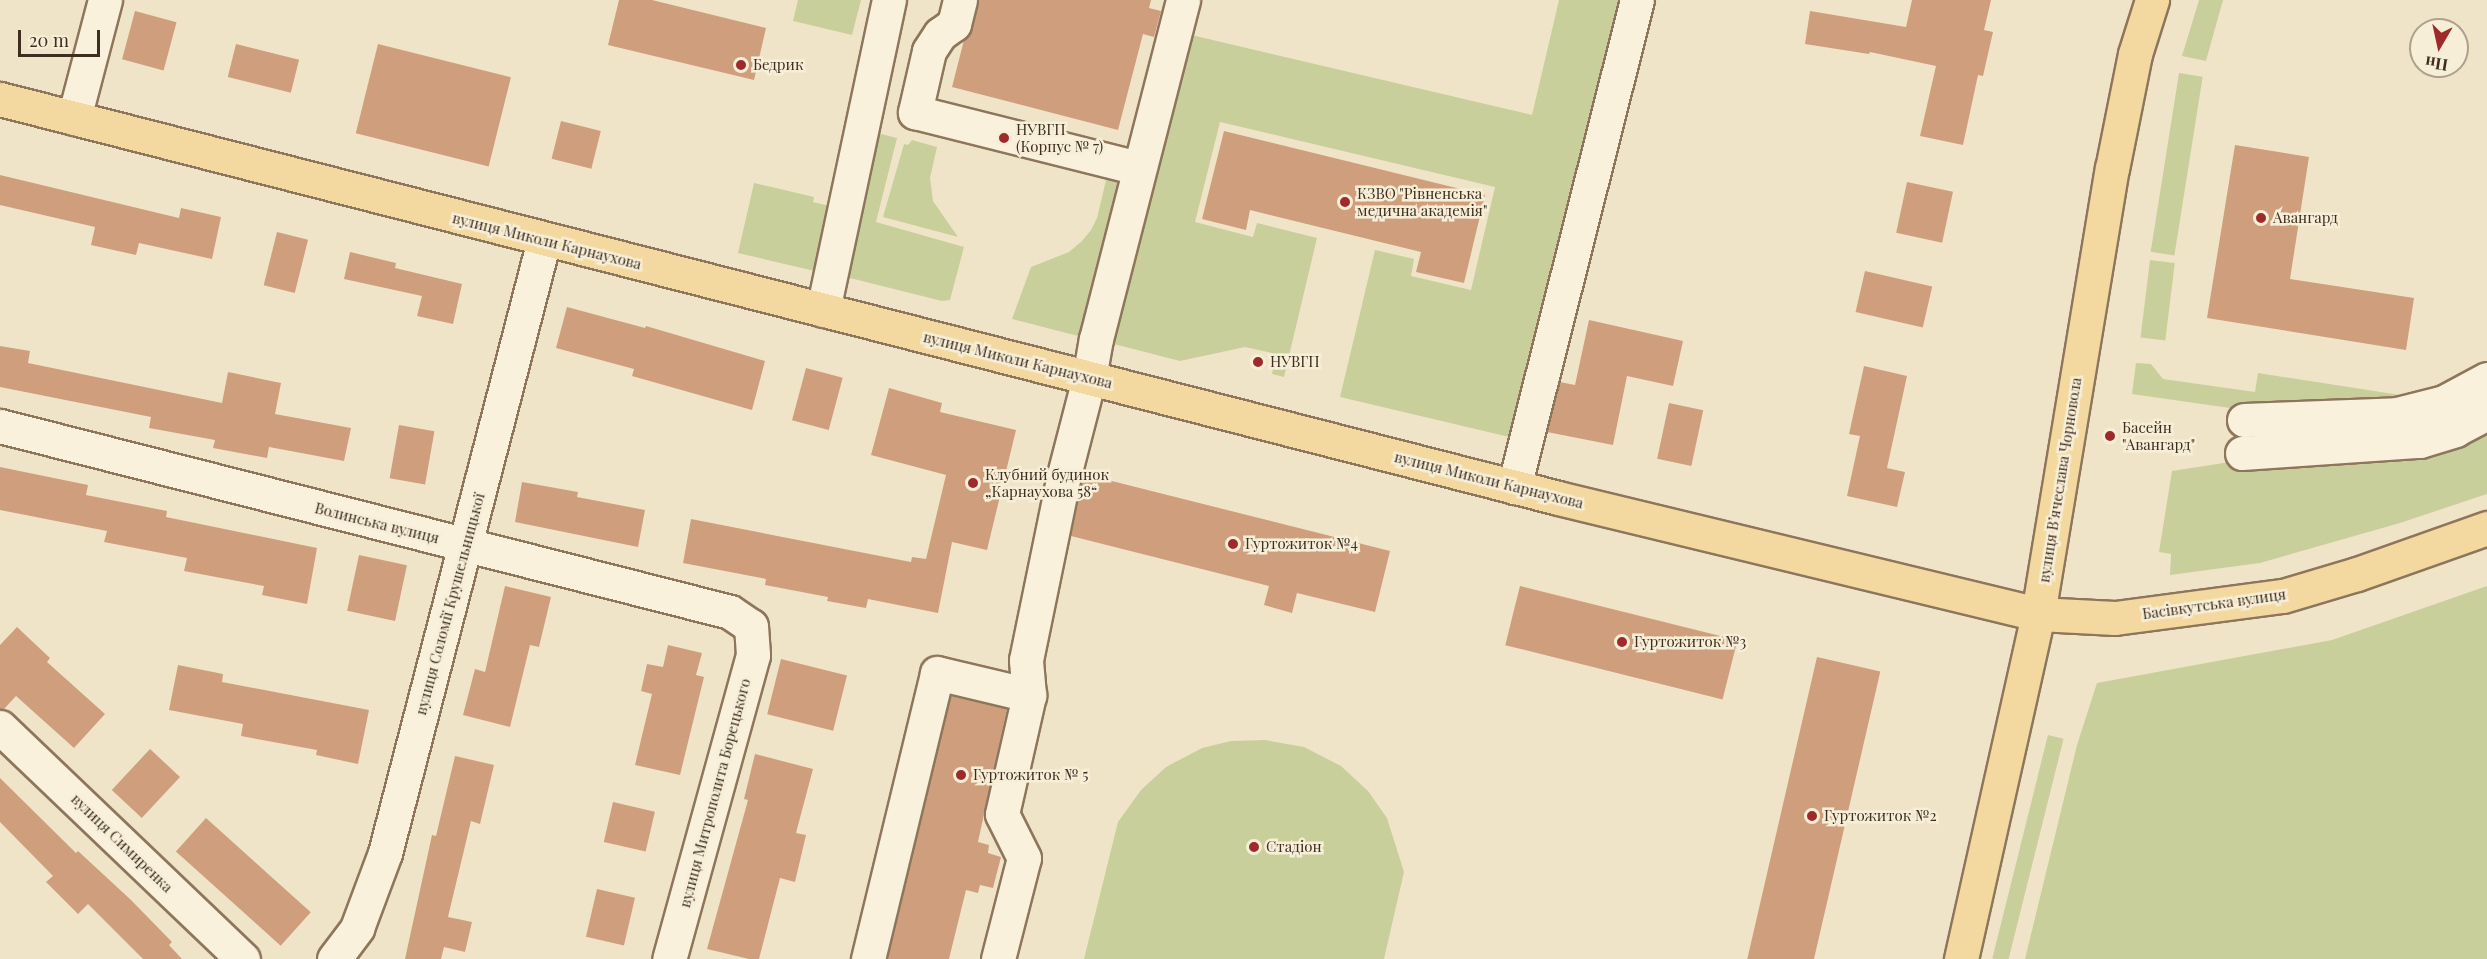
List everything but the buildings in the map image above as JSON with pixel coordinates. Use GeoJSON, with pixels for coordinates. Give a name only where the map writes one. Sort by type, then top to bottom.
{"type":"FeatureCollection","features":[{"type":"Feature","properties":{"kind":"main road","name":"вулиця Вʼячеслава Чорновола"},"geometry":{"type":"LineString","coordinates":[[1961,959],[2038,614],[2112,169],[2136,54],[2152,0]]}},
{"type":"Feature","properties":{"kind":"main road","name":"вулиця Миколи Карнаухова"},"geometry":{"type":"LineString","coordinates":[[0,99],[1514,487],[2038,614]]}},
{"type":"Feature","properties":{"kind":"main road","name":"Басівкутська вулиця"},"geometry":{"type":"LineString","coordinates":[[2038,614],[2115,618],[2283,596],[2487,528]]}},
{"type":"Feature","properties":{"kind":"street"},"geometry":{"type":"LineString","coordinates":[[74,118],[105,0]]}},
{"type":"Feature","properties":{"kind":"street"},"geometry":{"type":"LineString","coordinates":[[823,310],[889,0]]}},
{"type":"Feature","properties":{"kind":"street"},"geometry":{"type":"LineString","coordinates":[[960,0],[954,24],[940,34],[929,51],[915,112],[1138,168]]}},
{"type":"Feature","properties":{"kind":"street"},"geometry":{"type":"LineString","coordinates":[[998,959],[1024,858],[1002,814],[1029,694],[1026,660],[1064,475],[1089,378],[1095,339],[1183,0]]}},
{"type":"Feature","properties":{"kind":"street"},"geometry":{"type":"LineString","coordinates":[[1514,487],[1637,0]]}},
{"type":"Feature","properties":{"kind":"street","name":"вулиця Соломії Крушельницької"},"geometry":{"type":"LineString","coordinates":[[334,959],[357,928],[385,853],[544,240]]}},
{"type":"Feature","properties":{"kind":"street"},"geometry":{"type":"LineString","coordinates":[[2244,420],[2397,414],[2444,402],[2487,379]]}},
{"type":"Feature","properties":{"kind":"street"},"geometry":{"type":"LineString","coordinates":[[2242,453],[2420,441],[2455,430],[2487,413]]}},
{"type":"Feature","properties":{"kind":"street","name":"Волинська вулиця"},"geometry":{"type":"LineString","coordinates":[[0,426],[730,612],[751,626]]}},
{"type":"Feature","properties":{"kind":"street","name":"вулиця Митрополита Борецького"},"geometry":{"type":"LineString","coordinates":[[669,959],[753,655],[751,626]]}},
{"type":"Feature","properties":{"kind":"street"},"geometry":{"type":"LineString","coordinates":[[868,959],[937,673],[1029,694]]}},
{"type":"Feature","properties":{"kind":"street","name":"вулиця Симиренка"},"geometry":{"type":"LineString","coordinates":[[0,727],[243,959]]}},
{"type":"Feature","properties":{"kind":"green space"},"geometry":{"type":"Polygon","coordinates":[[[798,0],[861,0],[852,35],[793,21],[798,0]]]}},
{"type":"Feature","properties":{"kind":"green space"},"geometry":{"type":"Polygon","coordinates":[[[1559,0],[1625,0],[1522,440],[1340,397],[1375,250],[1414,259],[1411,276],[1471,290],[1495,187],[1220,122],[1195,222],[1253,237],[1257,223],[1317,238],[1284,377],[1272,374],[1276,354],[1245,347],[1180,361],[1106,342],[1183,33],[1532,115],[1559,0]]]}},
{"type":"Feature","properties":{"kind":"green space"},"geometry":{"type":"Polygon","coordinates":[[[2199,0],[2223,0],[2206,61],[2182,56],[2199,0]]]}},
{"type":"Feature","properties":{"kind":"green space"},"geometry":{"type":"Polygon","coordinates":[[[2179,73],[2203,77],[2174,256],[2151,252],[2179,73]]]}},
{"type":"Feature","properties":{"kind":"green space"},"geometry":{"type":"Polygon","coordinates":[[[869,131],[897,138],[876,222],[964,247],[950,300],[942,301],[838,275],[869,131]]]}},
{"type":"Feature","properties":{"kind":"green space"},"geometry":{"type":"Polygon","coordinates":[[[912,140],[937,147],[930,178],[933,201],[958,237],[883,217],[904,144],[908,145],[912,140]]]}},
{"type":"Feature","properties":{"kind":"green space"},"geometry":{"type":"Polygon","coordinates":[[[1108,172],[1119,185],[1082,337],[1012,319],[1031,267],[1069,252],[1091,230],[1097,218],[1108,172]]]}},
{"type":"Feature","properties":{"kind":"green space"},"geometry":{"type":"Polygon","coordinates":[[[754,183],[814,197],[813,202],[834,207],[819,272],[738,253],[754,183]]]}},
{"type":"Feature","properties":{"kind":"green space"},"geometry":{"type":"Polygon","coordinates":[[[2150,260],[2175,263],[2165,340],[2140,337],[2150,260]]]}},
{"type":"Feature","properties":{"kind":"green space"},"geometry":{"type":"Polygon","coordinates":[[[2136,363],[2151,364],[2163,379],[2255,392],[2258,373],[2400,395],[2404,406],[2258,412],[2132,394],[2136,363]]]}},
{"type":"Feature","properties":{"kind":"green space"},"geometry":{"type":"Polygon","coordinates":[[[2487,422],[2487,494],[2400,523],[2260,563],[2170,575],[2171,554],[2159,552],[2172,471],[2487,422]]]}},
{"type":"Feature","properties":{"kind":"green space"},"geometry":{"type":"Polygon","coordinates":[[[2487,586],[2487,959],[2025,959],[2077,745],[2097,683],[2332,640],[2487,586]]]}},
{"type":"Feature","properties":{"kind":"green space"},"geometry":{"type":"Polygon","coordinates":[[[2048,735],[2064,739],[2009,959],[1992,958],[2048,735]]]}},
{"type":"Feature","properties":{"kind":"green space","name":"Стадіон"},"geometry":{"type":"Polygon","coordinates":[[[1265,740],[1304,747],[1341,766],[1368,791],[1387,818],[1404,872],[1384,959],[1084,959],[1118,822],[1141,790],[1166,767],[1202,748],[1231,741],[1265,740]]]}},
{"type":"Feature","properties":{"kind":"place","name":"Бедрик"},"geometry":{"type":"Point","coordinates":[741,65]}},
{"type":"Feature","properties":{"kind":"place","name":"НУВГП (Корпус № 7)"},"geometry":{"type":"Point","coordinates":[1004,138]}},
{"type":"Feature","properties":{"kind":"place","name":"КЗВО \"Рівненська медична академія\""},"geometry":{"type":"Point","coordinates":[1345,202]}},
{"type":"Feature","properties":{"kind":"place","name":"Авангард"},"geometry":{"type":"Point","coordinates":[2261,218]}},
{"type":"Feature","properties":{"kind":"place","name":"НУВГП"},"geometry":{"type":"Point","coordinates":[1258,362]}},
{"type":"Feature","properties":{"kind":"place","name":"Басейн \"Авангард\""},"geometry":{"type":"Point","coordinates":[2110,436]}},
{"type":"Feature","properties":{"kind":"place","name":"Клубний будинок „Карнаухова 58“"},"geometry":{"type":"Point","coordinates":[973,483]}},
{"type":"Feature","properties":{"kind":"place","name":"Гуртожиток №4"},"geometry":{"type":"Point","coordinates":[1233,544]}},
{"type":"Feature","properties":{"kind":"place","name":"Гуртожиток №3"},"geometry":{"type":"Point","coordinates":[1622,642]}},
{"type":"Feature","properties":{"kind":"place","name":"Гуртожиток № 5"},"geometry":{"type":"Point","coordinates":[961,775]}},
{"type":"Feature","properties":{"kind":"place","name":"Гуртожиток №2"},"geometry":{"type":"Point","coordinates":[1812,816]}},
{"type":"Feature","properties":{"kind":"place","name":"Стадіон"},"geometry":{"type":"Point","coordinates":[1254,847]}}]}
